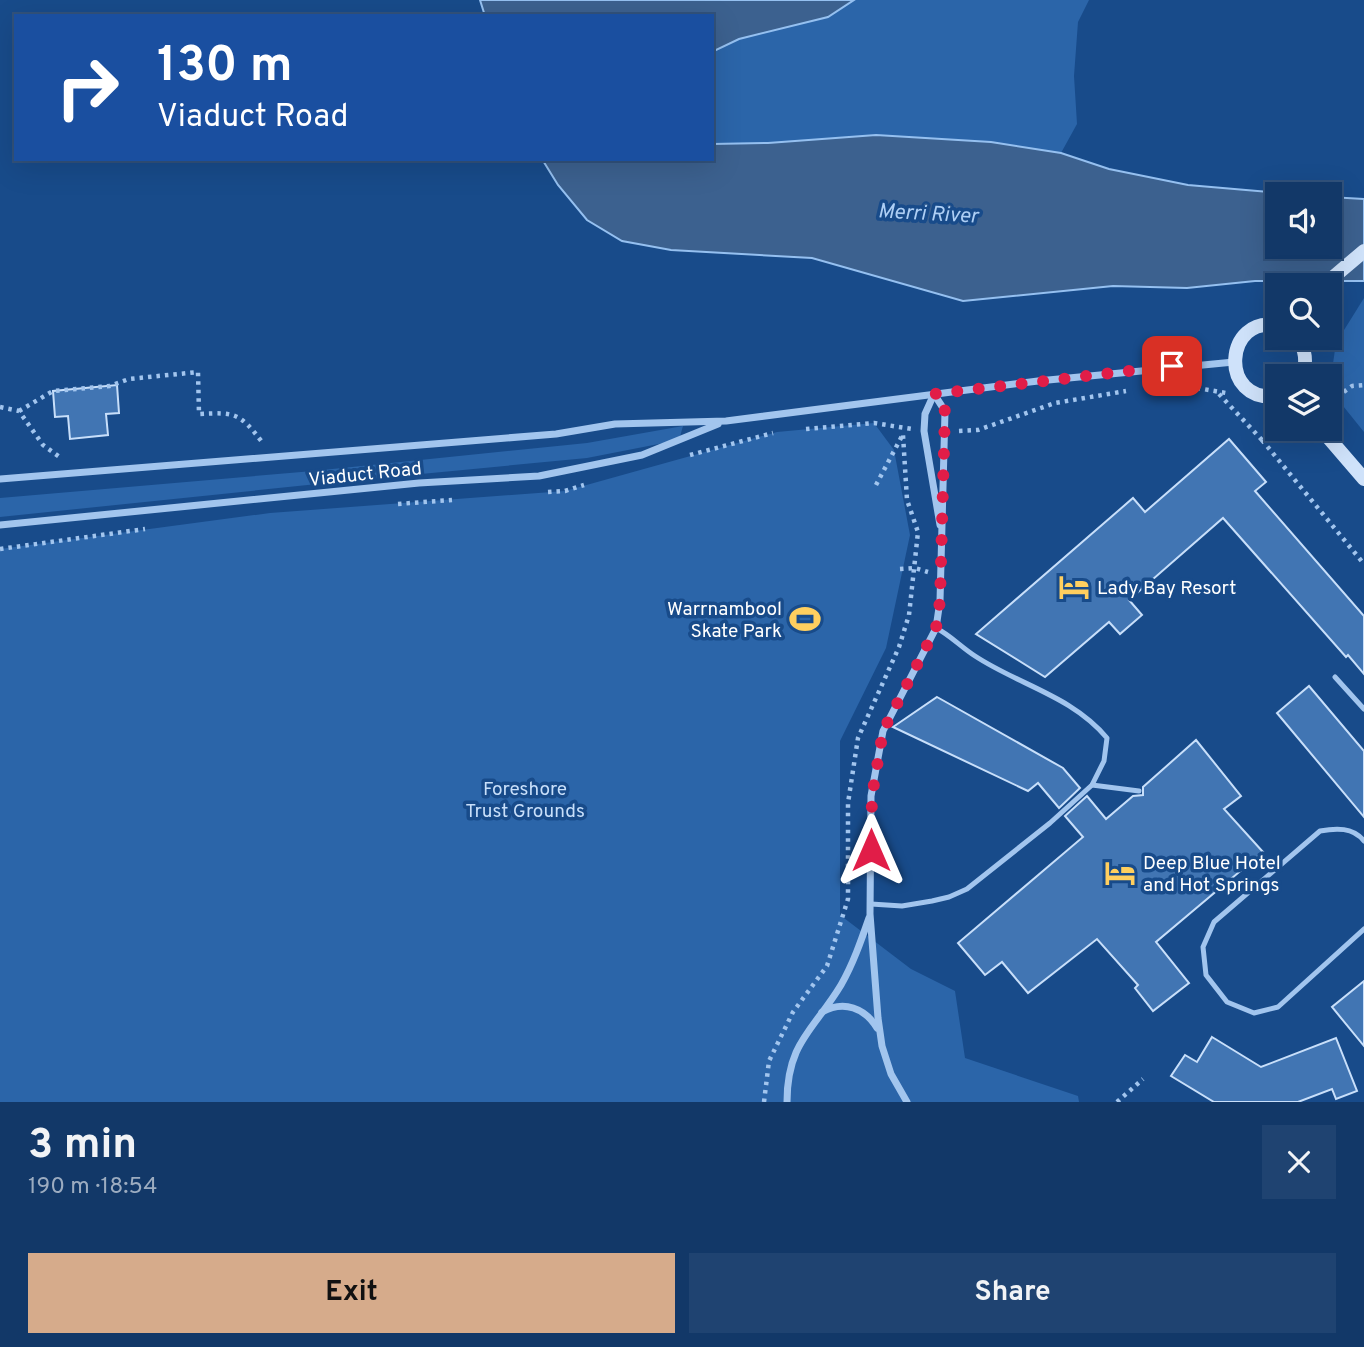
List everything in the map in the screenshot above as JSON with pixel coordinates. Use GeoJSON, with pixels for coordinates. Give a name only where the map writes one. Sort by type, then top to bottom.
{"type":"FeatureCollection","features":[{"type":"Feature","properties":{"kind":"street"},"geometry":{"type":"LineString","coordinates":[[1338,273],[1364,251]]}},
{"type":"Feature","properties":{"kind":"street"},"geometry":{"type":"LineString","coordinates":[[1265,322],[1241,339],[1234,362],[1240,381],[1246,388],[1265,396]]}},
{"type":"Feature","properties":{"kind":"street"},"geometry":{"type":"LineString","coordinates":[[1250,331],[1265,326]]}},
{"type":"Feature","properties":{"kind":"street"},"geometry":{"type":"LineString","coordinates":[[1303,350],[1306,364]]}},
{"type":"Feature","properties":{"kind":"street","name":"Viaduct Road"},"geometry":{"type":"LineString","coordinates":[[0,479],[556,434],[615,424],[726,421],[934,394],[1186,365],[1234,362]]}},
{"type":"Feature","properties":{"kind":"street"},"geometry":{"type":"LineString","coordinates":[[934,394],[925,414],[924,431],[936,511],[942,532]]}},
{"type":"Feature","properties":{"kind":"street"},"geometry":{"type":"LineString","coordinates":[[907,1102],[891,1074],[878,1018],[870,914],[872,796],[880,740],[891,712],[936,628],[942,576],[945,411],[934,394]]}},
{"type":"Feature","properties":{"kind":"street","name":"Viaduct Road"},"geometry":{"type":"LineString","coordinates":[[0,525],[419,483],[539,476],[642,455],[726,421]]}},
{"type":"Feature","properties":{"kind":"street"},"geometry":{"type":"LineString","coordinates":[[1331,441],[1364,479]]}},
{"type":"Feature","properties":{"kind":"street"},"geometry":{"type":"LineString","coordinates":[[787,1102],[792,1062],[800,1043],[852,964],[870,914]]}},
{"type":"Feature","properties":{"kind":"street"},"geometry":{"type":"LineString","coordinates":[[818,1016],[836,1007],[859,1009],[872,1020],[881,1039]]}},
{"type":"Feature","properties":{"kind":"lane"},"geometry":{"type":"LineString","coordinates":[[871,905],[902,906],[922,903],[949,897],[967,889],[1093,785],[1104,761],[1107,738],[1093,721],[1064,702],[974,656],[936,628]]}},
{"type":"Feature","properties":{"kind":"lane"},"geometry":{"type":"LineString","coordinates":[[1335,677],[1364,709]]}},
{"type":"Feature","properties":{"kind":"lane"},"geometry":{"type":"LineString","coordinates":[[1093,785],[1139,791]]}},
{"type":"Feature","properties":{"kind":"lane"},"geometry":{"type":"LineString","coordinates":[[1364,841],[1361,836],[1340,827],[1320,831],[1214,922],[1203,947],[1206,975],[1227,1002],[1254,1013],[1278,1007],[1364,929]]}},
{"type":"Feature","properties":{"kind":"path"},"geometry":{"type":"LineString","coordinates":[[0,407],[19,411],[53,391],[110,386],[129,379],[198,372],[200,414],[229,413],[248,424],[272,456]]}},
{"type":"Feature","properties":{"kind":"path"},"geometry":{"type":"LineString","coordinates":[[1342,393],[1352,386],[1364,385]]}},
{"type":"Feature","properties":{"kind":"path"},"geometry":{"type":"LineString","coordinates":[[1219,393],[1262,440],[1364,564]]}},
{"type":"Feature","properties":{"kind":"path"},"geometry":{"type":"LineString","coordinates":[[19,411],[43,445],[78,472]]}},
{"type":"Feature","properties":{"kind":"path"},"geometry":{"type":"LineString","coordinates":[[876,485],[902,435],[924,431]]}},
{"type":"Feature","properties":{"kind":"path"},"geometry":{"type":"LineString","coordinates":[[900,569],[915,568],[942,576]]}},
{"type":"Feature","properties":{"kind":"path"},"geometry":{"type":"LineString","coordinates":[[1117,1102],[1143,1079]]}},
{"type":"Feature","properties":{"kind":"green space"},"geometry":{"type":"Polygon","coordinates":[[[854,0],[1089,0],[1078,22],[1074,76],[1077,124],[1061,153],[991,142],[876,135],[714,144],[714,51],[739,39],[828,17],[854,0]]]}},
{"type":"Feature","properties":{"kind":"green space"},"geometry":{"type":"Polygon","coordinates":[[[1364,298],[1364,432],[1342,405],[1342,364],[1333,364],[1335,350],[1342,350],[1342,333],[1364,298]]]}},
{"type":"Feature","properties":{"kind":"green space","name":"Foreshore Trust Grounds"},"geometry":{"type":"Polygon","coordinates":[[[874,423],[894,450],[910,535],[886,648],[840,741],[840,915],[911,969],[955,991],[965,1058],[1078,1096],[1079,1102],[0,1102],[0,549],[270,513],[565,491],[777,432],[874,423]]]}},
{"type":"Feature","properties":{"kind":"green space"},"geometry":{"type":"Polygon","coordinates":[[[683,426],[679,440],[587,458],[0,517],[0,498],[313,471],[587,443],[683,426]]]}},
{"type":"Feature","properties":{"kind":"water"},"geometry":{"type":"Polygon","coordinates":[[[480,0],[854,0],[828,17],[739,39],[714,51],[714,14],[484,14],[480,0]]]}},
{"type":"Feature","properties":{"kind":"water","name":"Merri River"},"geometry":{"type":"Polygon","coordinates":[[[876,135],[991,142],[1061,153],[1109,169],[1188,185],[1265,192],[1265,259],[1342,259],[1342,198],[1364,199],[1364,281],[1342,281],[1342,273],[1265,273],[1265,281],[1187,288],[1113,286],[963,301],[812,258],[671,250],[622,241],[587,220],[558,185],[543,161],[714,161],[714,144],[876,135]]]}},
{"type":"Feature","properties":{"kind":"building"},"geometry":{"type":"Polygon","coordinates":[[[117,385],[119,413],[106,414],[108,435],[70,439],[68,416],[55,417],[53,391],[117,385]]]}},
{"type":"Feature","properties":{"kind":"building"},"geometry":{"type":"Polygon","coordinates":[[[1229,439],[1266,482],[1255,491],[1364,616],[1364,674],[1223,518],[1129,600],[1142,615],[1120,634],[1109,622],[1045,677],[976,634],[1133,498],[1145,512],[1229,439]]]}},
{"type":"Feature","properties":{"kind":"building"},"geometry":{"type":"Polygon","coordinates":[[[1309,686],[1364,751],[1364,817],[1277,713],[1309,686]]]}},
{"type":"Feature","properties":{"kind":"building"},"geometry":{"type":"Polygon","coordinates":[[[937,697],[1063,768],[1080,788],[1059,808],[1038,783],[1028,791],[893,727],[937,697]]]}},
{"type":"Feature","properties":{"kind":"building"},"geometry":{"type":"Polygon","coordinates":[[[1196,740],[1241,796],[1224,809],[1263,852],[1156,942],[1189,983],[1153,1011],[1135,988],[1138,985],[1097,939],[1028,993],[1002,962],[985,975],[958,943],[1083,837],[1065,816],[1087,796],[1106,819],[1133,796],[1143,795],[1143,787],[1196,740]]]}},
{"type":"Feature","properties":{"kind":"building"},"geometry":{"type":"Polygon","coordinates":[[[1364,981],[1364,1046],[1332,1007],[1364,981]]]}},
{"type":"Feature","properties":{"kind":"building"},"geometry":{"type":"Polygon","coordinates":[[[1212,1037],[1261,1067],[1336,1038],[1357,1091],[1336,1099],[1332,1089],[1298,1102],[1214,1102],[1171,1076],[1185,1055],[1197,1062],[1212,1037]]]}},
{"type":"Feature","properties":{"kind":"place","name":"Lady Bay Resort"},"geometry":{"type":"Point","coordinates":[1074,587]}},
{"type":"Feature","properties":{"kind":"place","name":"Warrnambool Skate Park"},"geometry":{"type":"Point","coordinates":[805,619]}},
{"type":"Feature","properties":{"kind":"place","name":"Deep Blue Hotel and Hot Springs"},"geometry":{"type":"Point","coordinates":[1120,873]}},
{"type":"Feature","properties":{"kind":"route"},"geometry":{"type":"LineString","coordinates":[[871,850],[872,796],[876,759],[883,731],[936,628],[940,601],[945,411],[934,394],[1172,366]]}}]}
